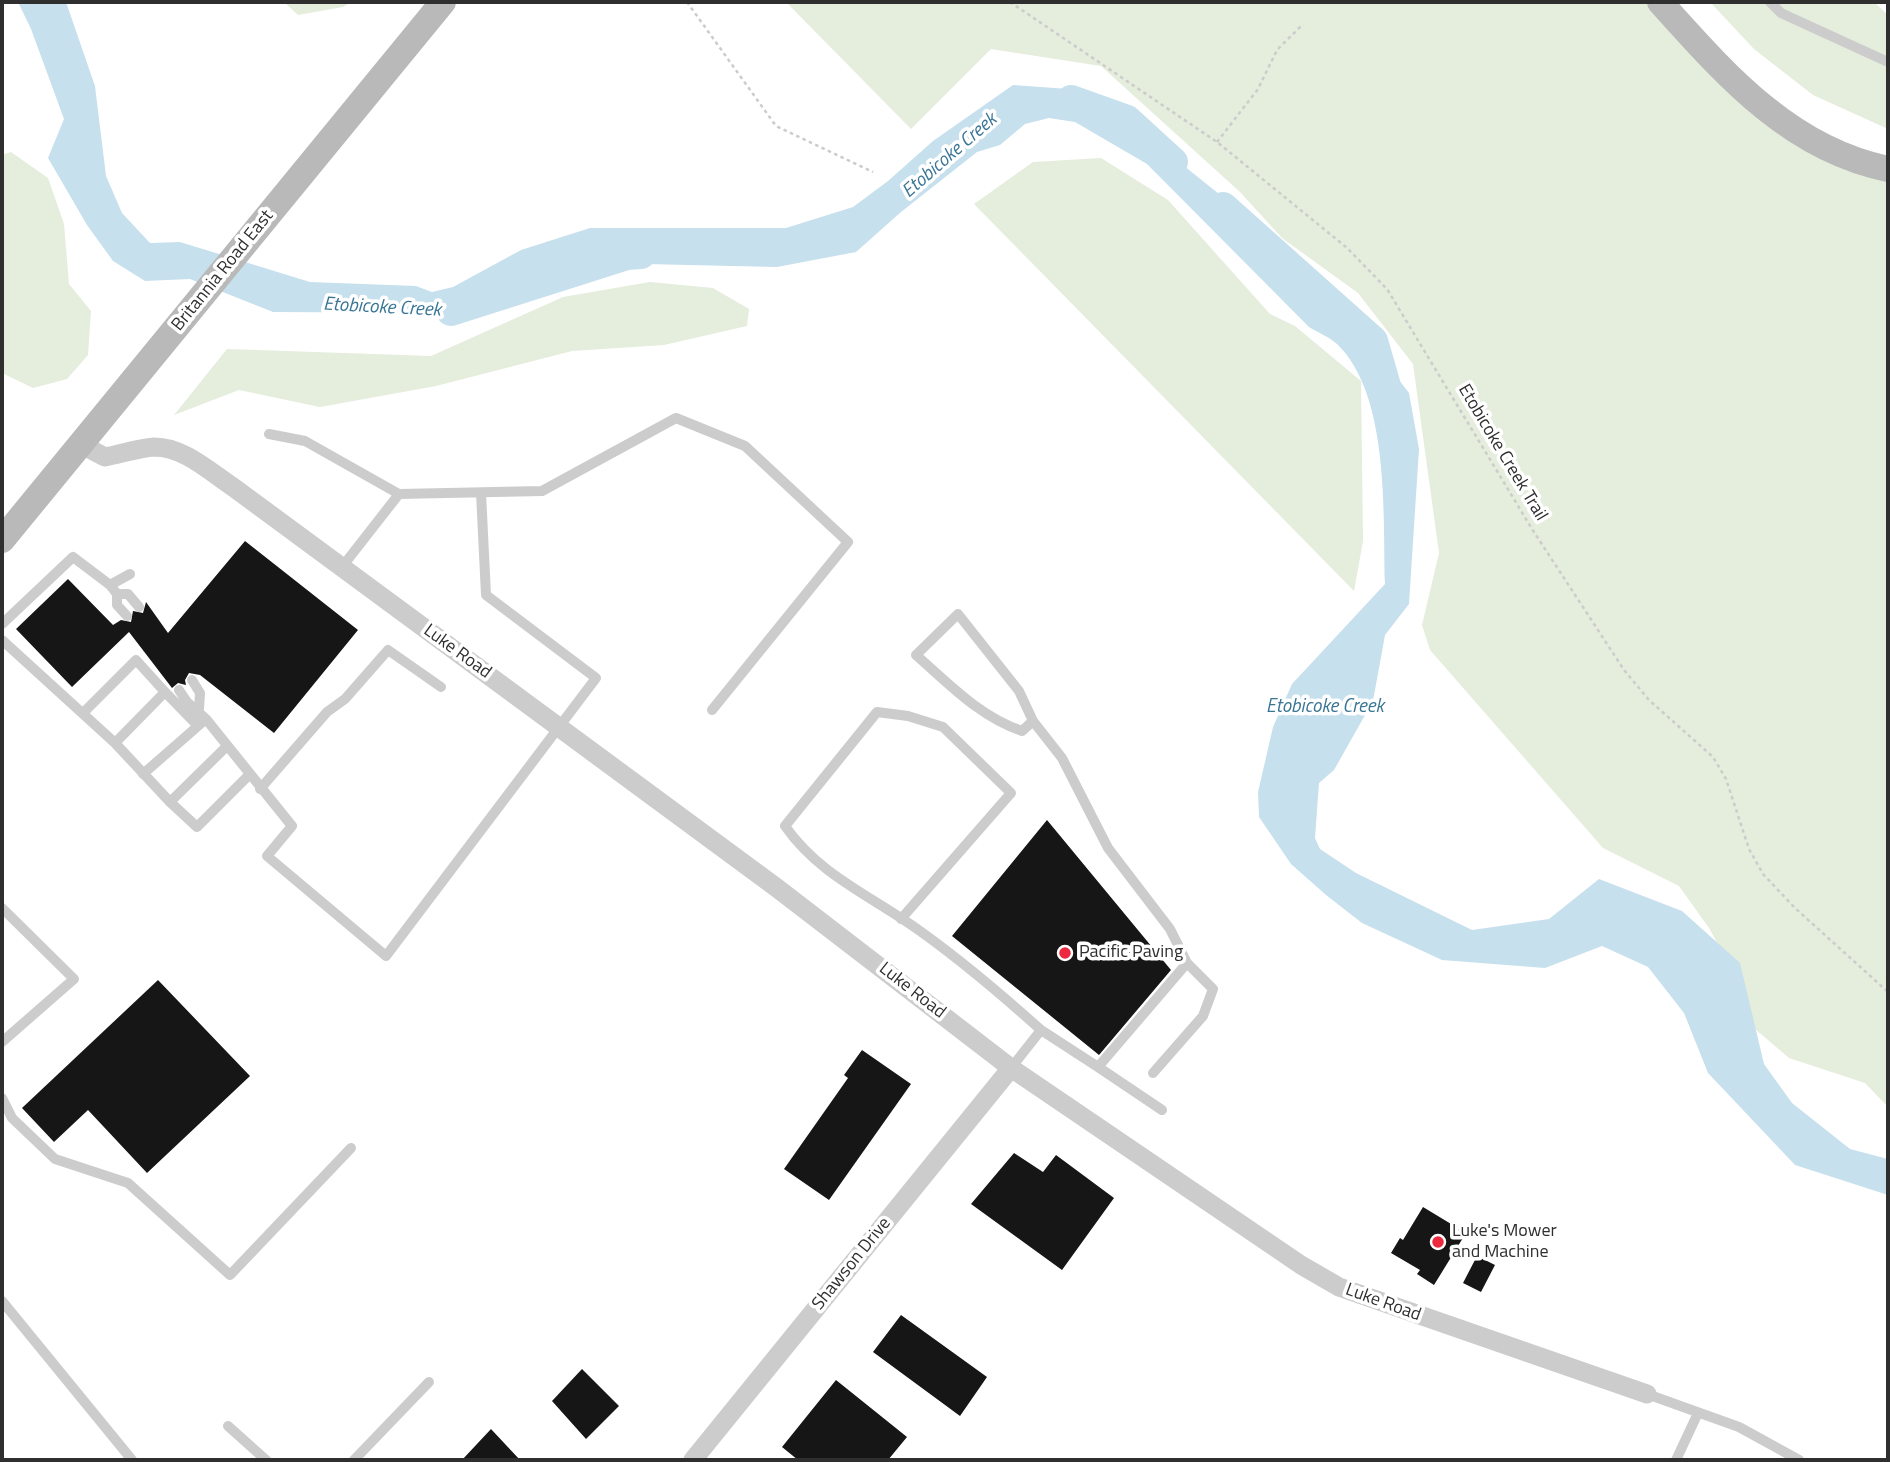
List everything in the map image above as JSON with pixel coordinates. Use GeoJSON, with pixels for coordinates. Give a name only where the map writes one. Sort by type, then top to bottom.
{"type":"FeatureCollection","features":[{"type":"Feature","properties":{"kind":"street","name":"Britannia Road East"},"geometry":{"type":"LineString","coordinates":[[2,540],[443,2]]}},
{"type":"Feature","properties":{"kind":"street"},"geometry":{"type":"LineString","coordinates":[[1660,2],[1719,68],[1762,108],[1817,144],[1888,169]]}},
{"type":"Feature","properties":{"kind":"street","name":"Luke Road"},"geometry":{"type":"LineString","coordinates":[[82,445],[105,457],[156,447],[184,454],[342,567],[777,888],[1011,1068],[1301,1265],[1339,1287],[1647,1394]]}},
{"type":"Feature","properties":{"kind":"street","name":"Shawson Drive"},"geometry":{"type":"LineString","coordinates":[[693,1460],[1011,1068]]}},
{"type":"Feature","properties":{"kind":"lane"},"geometry":{"type":"LineString","coordinates":[[1770,2],[1781,13],[1888,62]]}},
{"type":"Feature","properties":{"kind":"lane"},"geometry":{"type":"LineString","coordinates":[[269,434],[305,441],[399,494],[542,491],[676,418],[745,446],[848,542],[712,710]]}},
{"type":"Feature","properties":{"kind":"lane"},"geometry":{"type":"LineString","coordinates":[[83,713],[136,660],[165,692],[202,722],[226,747],[292,826],[267,856],[386,956],[596,678],[486,596],[481,492]]}},
{"type":"Feature","properties":{"kind":"lane"},"geometry":{"type":"LineString","coordinates":[[342,567],[399,494]]}},
{"type":"Feature","properties":{"kind":"lane"},"geometry":{"type":"LineString","coordinates":[[2,624],[73,557],[110,585],[117,594],[117,605],[127,615]]}},
{"type":"Feature","properties":{"kind":"lane"},"geometry":{"type":"LineString","coordinates":[[110,585],[130,574]]}},
{"type":"Feature","properties":{"kind":"lane"},"geometry":{"type":"LineString","coordinates":[[117,594],[128,594],[139,607]]}},
{"type":"Feature","properties":{"kind":"lane"},"geometry":{"type":"LineString","coordinates":[[1033,721],[1022,731],[999,723],[972,704],[916,654],[958,614],[1018,691],[1033,721],[1062,758],[1108,848],[1170,929],[1187,963],[1213,989],[1203,1016],[1153,1073]]}},
{"type":"Feature","properties":{"kind":"lane"},"geometry":{"type":"LineString","coordinates":[[2,640],[115,743],[197,827],[249,775]]}},
{"type":"Feature","properties":{"kind":"lane"},"geometry":{"type":"LineString","coordinates":[[260,789],[327,712],[345,699],[388,650],[441,687]]}},
{"type":"Feature","properties":{"kind":"lane"},"geometry":{"type":"LineString","coordinates":[[192,680],[200,693],[202,722]]}},
{"type":"Feature","properties":{"kind":"lane"},"geometry":{"type":"LineString","coordinates":[[179,690],[187,702],[199,709]]}},
{"type":"Feature","properties":{"kind":"lane"},"geometry":{"type":"LineString","coordinates":[[115,743],[165,692]]}},
{"type":"Feature","properties":{"kind":"lane"},"geometry":{"type":"LineString","coordinates":[[901,919],[1011,793],[943,727],[908,716],[877,712],[785,826],[817,864],[901,919],[997,991],[1041,1030],[1162,1110]]}},
{"type":"Feature","properties":{"kind":"lane"},"geometry":{"type":"LineString","coordinates":[[143,774],[202,722]]}},
{"type":"Feature","properties":{"kind":"lane"},"geometry":{"type":"LineString","coordinates":[[170,802],[226,747]]}},
{"type":"Feature","properties":{"kind":"lane"},"geometry":{"type":"LineString","coordinates":[[2,908],[74,979],[2,1042]]}},
{"type":"Feature","properties":{"kind":"lane"},"geometry":{"type":"LineString","coordinates":[[1098,1067],[1187,963]]}},
{"type":"Feature","properties":{"kind":"lane"},"geometry":{"type":"LineString","coordinates":[[1011,1068],[1041,1030]]}},
{"type":"Feature","properties":{"kind":"lane"},"geometry":{"type":"LineString","coordinates":[[2,1098],[12,1118],[55,1159],[128,1183],[230,1275],[351,1148]]}},
{"type":"Feature","properties":{"kind":"lane"},"geometry":{"type":"LineString","coordinates":[[2,1301],[132,1460]]}},
{"type":"Feature","properties":{"kind":"lane"},"geometry":{"type":"LineString","coordinates":[[354,1460],[429,1382]]}},
{"type":"Feature","properties":{"kind":"lane","name":"Luke Road"},"geometry":{"type":"LineString","coordinates":[[1647,1394],[1739,1427],[1799,1460]]}},
{"type":"Feature","properties":{"kind":"lane"},"geometry":{"type":"LineString","coordinates":[[1676,1460],[1698,1413]]}},
{"type":"Feature","properties":{"kind":"lane"},"geometry":{"type":"LineString","coordinates":[[229,1426],[265,1460]]}},
{"type":"Feature","properties":{"kind":"path"},"geometry":{"type":"LineString","coordinates":[[687,2],[776,126],[873,172]]}},
{"type":"Feature","properties":{"kind":"path","name":"Etobicoke Creek Trail"},"geometry":{"type":"LineString","coordinates":[[1010,2],[1217,142],[1346,247],[1387,289],[1420,339],[1532,529],[1624,670],[1649,700],[1713,757],[1726,779],[1749,849],[1763,874],[1795,908],[1888,992]]}},
{"type":"Feature","properties":{"kind":"path"},"geometry":{"type":"LineString","coordinates":[[1217,142],[1258,89],[1277,50],[1303,24]]}},
{"type":"Feature","properties":{"kind":"green space"},"geometry":{"type":"Polygon","coordinates":[[[284,2],[351,2],[343,7],[298,15],[284,2]]]}},
{"type":"Feature","properties":{"kind":"green space"},"geometry":{"type":"Polygon","coordinates":[[[786,2],[1660,2],[1755,103],[1888,163],[1888,1107],[1865,1083],[1789,1058],[1755,1029],[1734,974],[1709,928],[1679,886],[1603,848],[1430,650],[1422,625],[1439,553],[1413,364],[1358,293],[1282,238],[1240,192],[1101,66],[991,49],[911,129],[786,2]]]}},
{"type":"Feature","properties":{"kind":"green space"},"geometry":{"type":"Polygon","coordinates":[[[1710,2],[1874,2],[1888,15],[1888,129],[1813,95],[1754,49],[1710,2]]]}},
{"type":"Feature","properties":{"kind":"green space"},"geometry":{"type":"Polygon","coordinates":[[[11,152],[48,178],[64,224],[69,284],[91,311],[88,355],[67,379],[33,388],[2,373],[2,155],[11,152]]]}},
{"type":"Feature","properties":{"kind":"green space"},"geometry":{"type":"Polygon","coordinates":[[[1101,158],[1168,200],[1270,314],[1295,326],[1361,381],[1363,541],[1354,591],[974,204],[1033,162],[1101,158]]]}},
{"type":"Feature","properties":{"kind":"green space"},"geometry":{"type":"Polygon","coordinates":[[[650,282],[713,288],[749,309],[747,326],[664,345],[572,351],[436,386],[320,407],[239,390],[174,415],[227,349],[431,356],[563,297],[650,282]]]}},
{"type":"Feature","properties":{"kind":"water","name":"Etobicoke Creek"},"geometry":{"type":"Polygon","coordinates":[[[18,2],[66,2],[95,86],[106,176],[122,213],[150,243],[180,242],[310,282],[416,286],[432,292],[453,287],[521,250],[590,228],[786,228],[853,207],[888,181],[933,141],[1013,85],[1068,89],[1153,141],[1219,194],[1290,276],[1358,327],[1409,393],[1419,449],[1409,604],[1385,635],[1373,701],[1334,770],[1319,783],[1315,838],[1320,849],[1356,873],[1472,930],[1549,919],[1599,879],[1682,911],[1740,963],[1764,1064],[1792,1103],[1850,1149],[1888,1159],[1888,1195],[1795,1165],[1708,1073],[1684,1013],[1648,967],[1602,946],[1545,968],[1442,960],[1362,923],[1291,864],[1259,817],[1258,792],[1273,727],[1292,684],[1385,584],[1383,491],[1375,424],[1367,393],[1354,366],[1337,344],[1309,327],[1147,164],[1075,122],[1049,118],[1025,124],[1000,145],[977,152],[901,212],[856,252],[777,267],[601,263],[579,274],[507,286],[475,308],[449,313],[273,312],[190,279],[145,281],[113,261],[87,225],[48,158],[64,119],[31,29],[18,2]]]}},
{"type":"Feature","properties":{"kind":"building"},"geometry":{"type":"Polygon","coordinates":[[[245,541],[358,630],[274,733],[200,675],[189,673],[185,680],[186,685],[178,683],[172,688],[129,632],[72,687],[16,629],[68,579],[113,625],[121,620],[131,622],[133,611],[143,613],[146,602],[168,633],[245,541]]]}},
{"type":"Feature","properties":{"kind":"building","name":"Pacific Paving"},"geometry":{"type":"Polygon","coordinates":[[[1047,820],[1171,970],[1099,1055],[952,936],[1047,820]]]}},
{"type":"Feature","properties":{"kind":"building"},"geometry":{"type":"Polygon","coordinates":[[[158,980],[250,1076],[147,1173],[88,1110],[54,1142],[22,1108],[158,980]]]}},
{"type":"Feature","properties":{"kind":"building"},"geometry":{"type":"Polygon","coordinates":[[[862,1050],[911,1084],[829,1200],[784,1169],[848,1078],[844,1075],[862,1050]]]}},
{"type":"Feature","properties":{"kind":"building"},"geometry":{"type":"Polygon","coordinates":[[[1014,1153],[1043,1172],[1056,1155],[1114,1198],[1062,1270],[971,1204],[1014,1153]]]}},
{"type":"Feature","properties":{"kind":"building","name":"Luke's Mower and Machine"},"geometry":{"type":"Polygon","coordinates":[[[1423,1207],[1466,1233],[1434,1285],[1417,1274],[1420,1270],[1391,1253],[1400,1238],[1403,1240],[1423,1207]]]}},
{"type":"Feature","properties":{"kind":"building"},"geometry":{"type":"Polygon","coordinates":[[[1477,1256],[1495,1265],[1481,1292],[1463,1283],[1477,1256]]]}},
{"type":"Feature","properties":{"kind":"building"},"geometry":{"type":"Polygon","coordinates":[[[901,1315],[987,1377],[960,1416],[873,1352],[901,1315]]]}},
{"type":"Feature","properties":{"kind":"building"},"geometry":{"type":"Polygon","coordinates":[[[582,1369],[619,1406],[586,1439],[552,1401],[582,1369]]]}},
{"type":"Feature","properties":{"kind":"building"},"geometry":{"type":"Polygon","coordinates":[[[836,1380],[907,1437],[888,1460],[798,1460],[782,1447],[836,1380]]]}},
{"type":"Feature","properties":{"kind":"building"},"geometry":{"type":"Polygon","coordinates":[[[491,1429],[520,1460],[462,1460],[491,1429]]]}},
{"type":"Feature","properties":{"kind":"waterway","name":"Etobicoke Creek"},"geometry":{"type":"LineString","coordinates":[[1071,100],[1127,120],[1173,162]]}},
{"type":"Feature","properties":{"kind":"waterway","name":"Etobicoke Creek"},"geometry":{"type":"LineString","coordinates":[[1223,207],[1373,341],[1386,386]]}},
{"type":"Feature","properties":{"kind":"waterway","name":"Etobicoke Creek"},"geometry":{"type":"LineString","coordinates":[[451,311],[627,255],[641,254]]}},
{"type":"Feature","properties":{"kind":"place","name":"Pacific Paving"},"geometry":{"type":"Point","coordinates":[1065,953]}},
{"type":"Feature","properties":{"kind":"place","name":"Luke's Mower and Machine"},"geometry":{"type":"Point","coordinates":[1438,1242]}}]}
